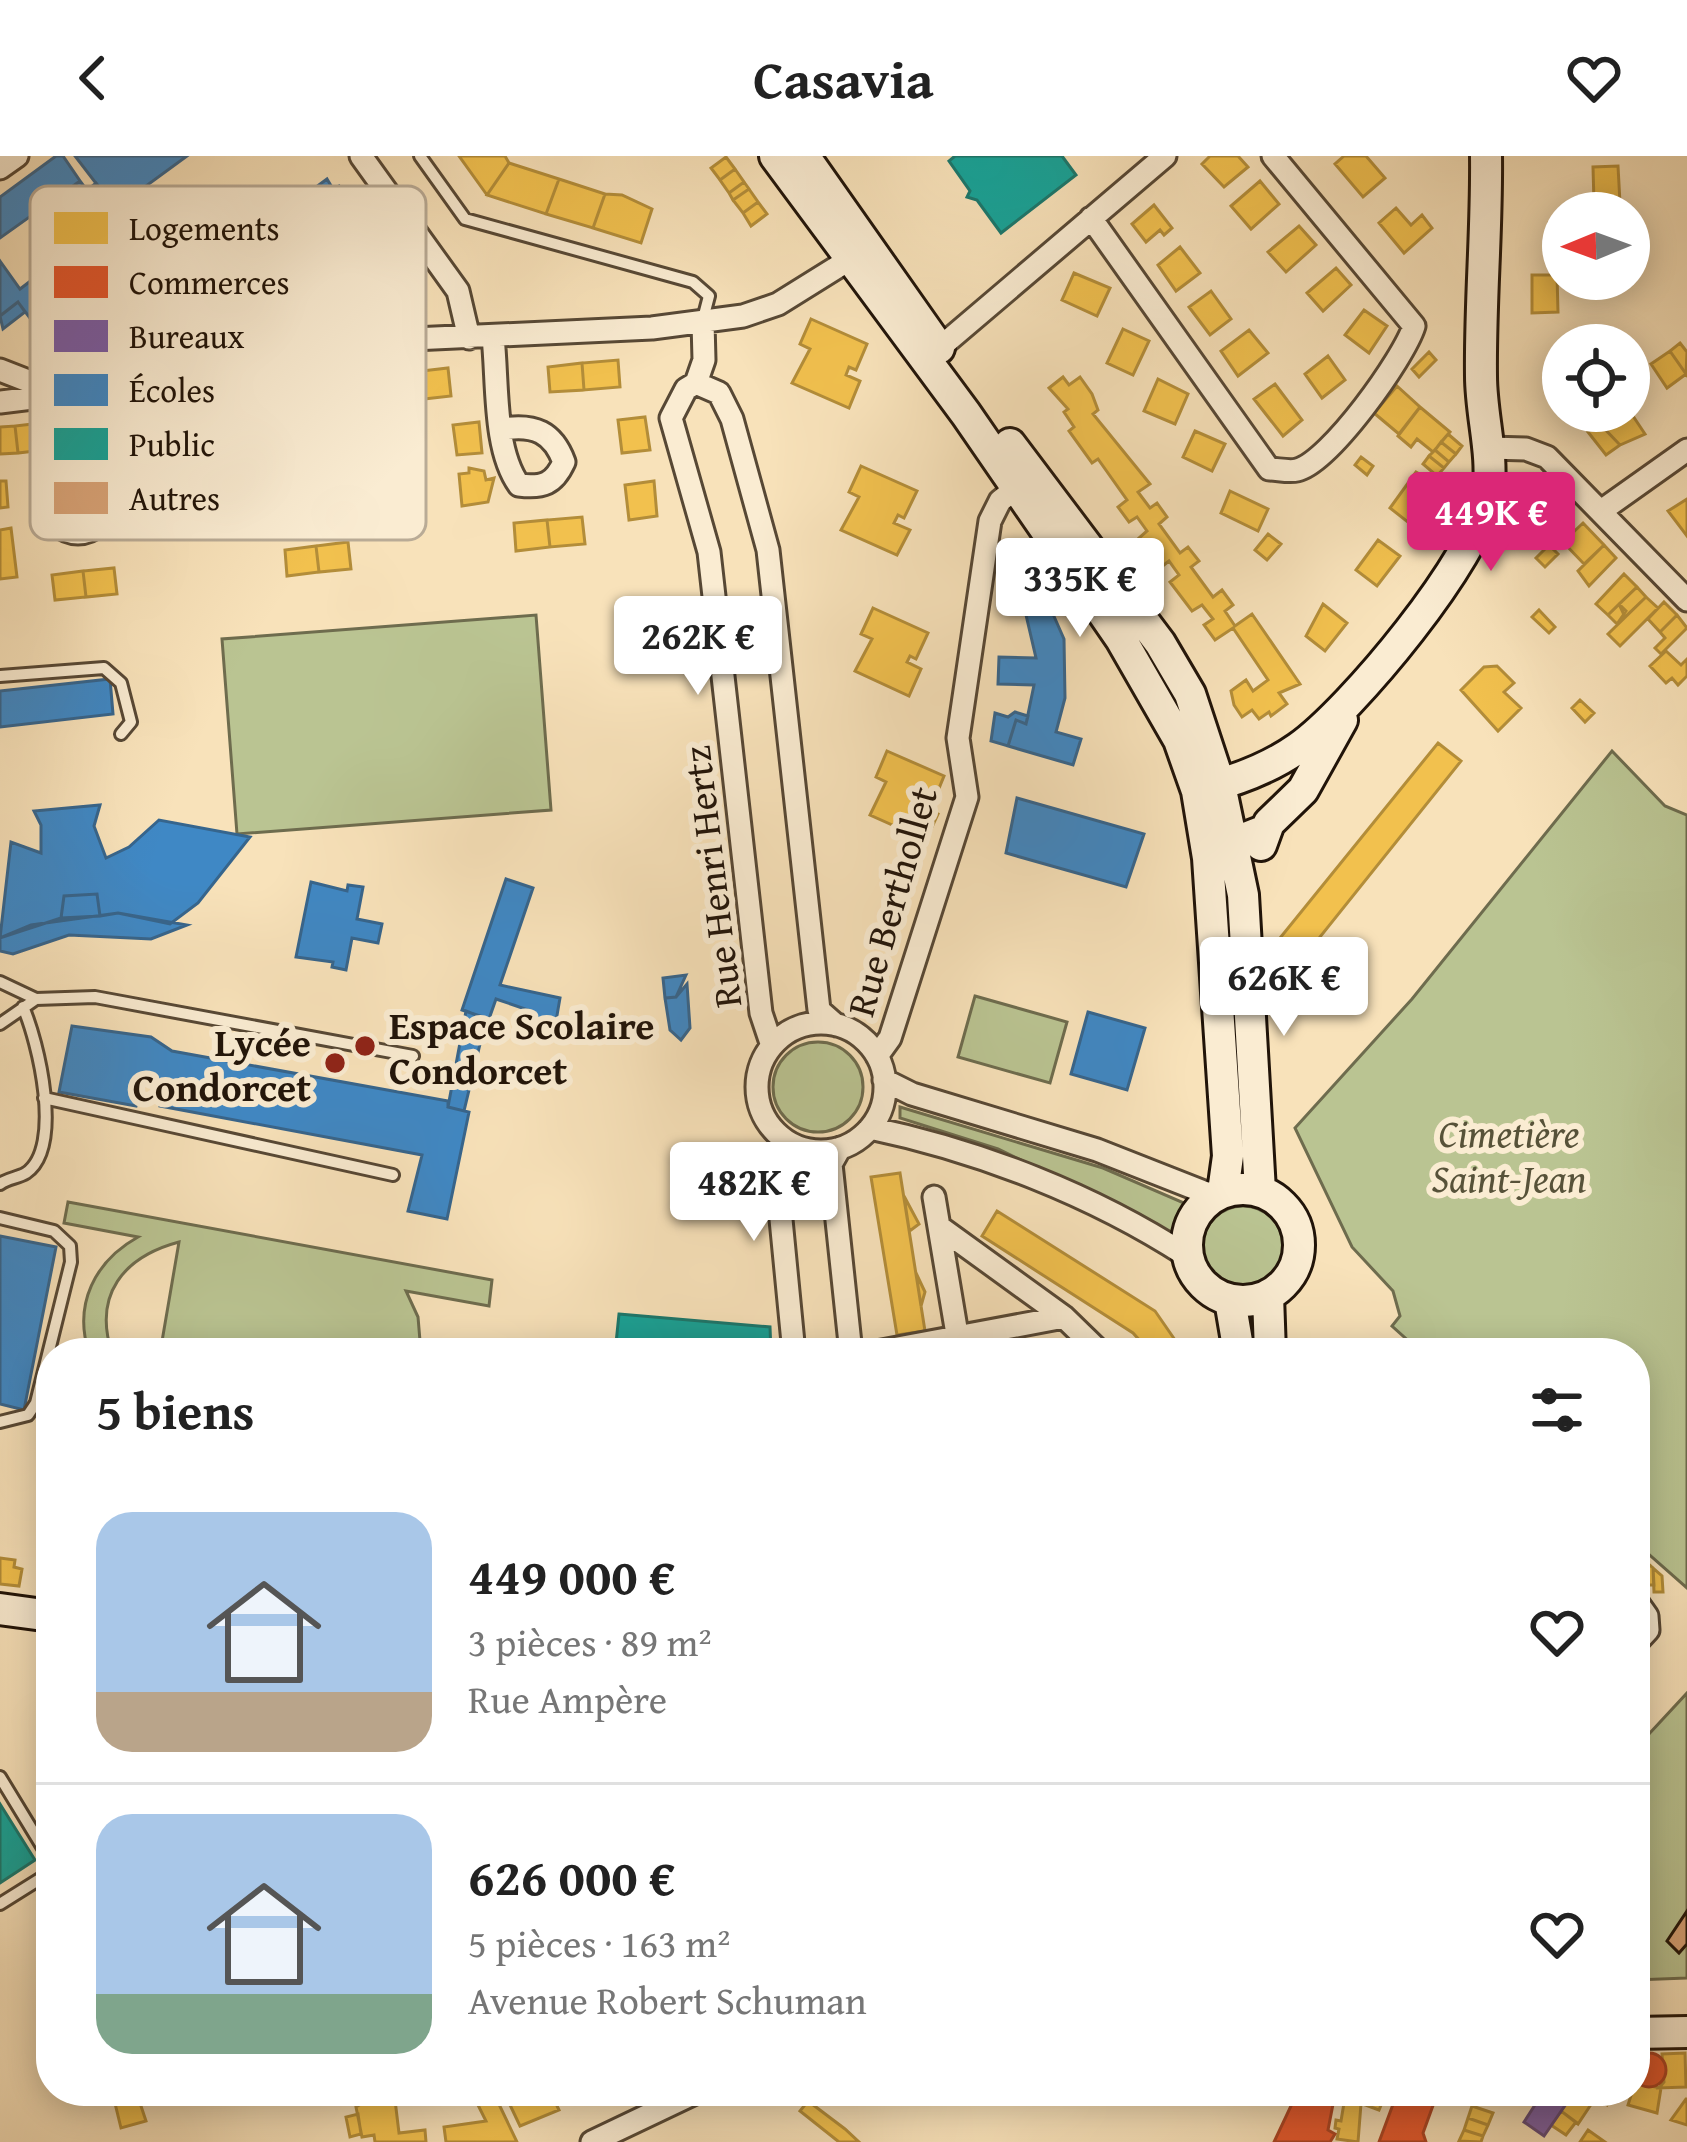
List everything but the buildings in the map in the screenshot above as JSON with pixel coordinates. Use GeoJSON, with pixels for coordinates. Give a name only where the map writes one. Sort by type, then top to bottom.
{"type":"FeatureCollection","features":[{"type":"Feature","properties":{"kind":"main road"},"geometry":{"type":"LineString","coordinates":[[775,156],[860,253]]}},
{"type":"Feature","properties":{"kind":"main road"},"geometry":{"type":"LineString","coordinates":[[805,156],[860,253],[1160,700],[1233,843],[1243,895],[1260,1191]]}},
{"type":"Feature","properties":{"kind":"main road"},"geometry":{"type":"LineString","coordinates":[[1243,895],[1266,830],[1303,790],[1360,689],[1461,560],[1488,494],[1499,371],[1497,296],[1487,233],[1486,156]]}},
{"type":"Feature","properties":{"kind":"main road"},"geometry":{"type":"LineString","coordinates":[[932,355],[1160,643],[1218,743],[1238,758],[1283,758]]}},
{"type":"Feature","properties":{"kind":"main road"},"geometry":{"type":"LineString","coordinates":[[1208,788],[1283,758],[1360,689]]}},
{"type":"Feature","properties":{"kind":"main road"},"geometry":{"type":"LineString","coordinates":[[1196,712],[1208,788],[1208,858],[1228,1156],[1219,1194],[1191,1221],[1187,1256],[1202,1284],[1230,1300],[1268,1295],[1291,1273],[1299,1242],[1289,1212],[1260,1191],[1219,1194]]}},
{"type":"Feature","properties":{"kind":"main road"},"geometry":{"type":"LineString","coordinates":[[1233,843],[1266,830]]}},
{"type":"Feature","properties":{"kind":"main road"},"geometry":{"type":"LineString","coordinates":[[1268,1295],[1269,1338]]}},
{"type":"Feature","properties":{"kind":"main road"},"geometry":{"type":"LineString","coordinates":[[1230,1300],[1236,1338]]}},
{"type":"Feature","properties":{"kind":"main road"},"geometry":{"type":"LineString","coordinates":[[0,1610],[36,1614]]}},
{"type":"Feature","properties":{"kind":"main road"},"geometry":{"type":"LineString","coordinates":[[1650,2033],[1687,2032]]}},
{"type":"Feature","properties":{"kind":"street"},"geometry":{"type":"LineString","coordinates":[[0,168],[17,156]]}},
{"type":"Feature","properties":{"kind":"street"},"geometry":{"type":"LineString","coordinates":[[361,156],[383,186]]}},
{"type":"Feature","properties":{"kind":"street"},"geometry":{"type":"LineString","coordinates":[[932,355],[1165,156]]}},
{"type":"Feature","properties":{"kind":"street"},"geometry":{"type":"LineString","coordinates":[[1090,218],[1269,469],[1298,470],[1324,454],[1408,347],[1414,326],[1401,304],[1273,156]]}},
{"type":"Feature","properties":{"kind":"street"},"geometry":{"type":"LineString","coordinates":[[426,246],[458,291],[469,338]]}},
{"type":"Feature","properties":{"kind":"street"},"geometry":{"type":"LineString","coordinates":[[426,339],[703,322],[763,311],[860,253]]}},
{"type":"Feature","properties":{"kind":"street"},"geometry":{"type":"LineString","coordinates":[[703,322],[704,360],[696,383],[719,393],[732,419],[769,550],[819,1010],[852,1031],[877,1055],[884,1080],[882,1105],[870,1128],[840,1148],[831,1164],[849,1338]]}},
{"type":"Feature","properties":{"kind":"street"},"geometry":{"type":"LineString","coordinates":[[493,337],[503,429]]}},
{"type":"Feature","properties":{"kind":"street"},"geometry":{"type":"LineString","coordinates":[[0,370],[30,382]]}},
{"type":"Feature","properties":{"kind":"street","name":"Rue Henri Hertz"},"geometry":{"type":"LineString","coordinates":[[696,383],[686,389],[671,418],[709,552],[761,1013],[772,1046]]}},
{"type":"Feature","properties":{"kind":"street"},"geometry":{"type":"LineString","coordinates":[[0,402],[30,399]]}},
{"type":"Feature","properties":{"kind":"street"},"geometry":{"type":"LineString","coordinates":[[1489,448],[1526,449],[1547,457],[1687,599]]}},
{"type":"Feature","properties":{"kind":"street"},"geometry":{"type":"LineString","coordinates":[[1601,511],[1687,450]]}},
{"type":"Feature","properties":{"kind":"street","name":"Rue Berthollet"},"geometry":{"type":"LineString","coordinates":[[877,1055],[890,1038],[967,797],[958,738],[990,521],[1000,501],[1016,488]]}},
{"type":"Feature","properties":{"kind":"street"},"geometry":{"type":"LineString","coordinates":[[836,1025],[801,1026],[772,1046],[757,1087],[764,1116],[783,1138],[800,1148],[840,1148]]}},
{"type":"Feature","properties":{"kind":"street"},"geometry":{"type":"LineString","coordinates":[[884,1080],[912,1094],[1097,1150],[1219,1194]]}},
{"type":"Feature","properties":{"kind":"street"},"geometry":{"type":"LineString","coordinates":[[870,1128],[939,1144],[1075,1195],[1187,1256]]}},
{"type":"Feature","properties":{"kind":"street"},"geometry":{"type":"LineString","coordinates":[[783,1138],[776,1168],[793,1338]]}},
{"type":"Feature","properties":{"kind":"street"},"geometry":{"type":"LineString","coordinates":[[934,1198],[957,1338]]}},
{"type":"Feature","properties":{"kind":"street"},"geometry":{"type":"LineString","coordinates":[[940,1228],[1064,1317],[1086,1338]]}},
{"type":"Feature","properties":{"kind":"street"},"geometry":{"type":"LineString","coordinates":[[990,1338],[1064,1317]]}},
{"type":"Feature","properties":{"kind":"street"},"geometry":{"type":"LineString","coordinates":[[592,2142],[668,2106]]}},
{"type":"Feature","properties":{"kind":"lane"},"geometry":{"type":"LineString","coordinates":[[420,156],[465,219],[693,282],[709,296],[703,322]]}},
{"type":"Feature","properties":{"kind":"lane"},"geometry":{"type":"LineString","coordinates":[[0,676],[104,668],[130,701],[131,722],[121,734]]}},
{"type":"Feature","properties":{"kind":"lane"},"geometry":{"type":"LineString","coordinates":[[0,982],[36,999],[95,997],[413,1056]]}},
{"type":"Feature","properties":{"kind":"lane"},"geometry":{"type":"LineString","coordinates":[[0,1024],[36,999]]}},
{"type":"Feature","properties":{"kind":"lane"},"geometry":{"type":"LineString","coordinates":[[0,1184],[26,1173],[35,1161],[44,1098],[37,1039],[23,1007]]}},
{"type":"Feature","properties":{"kind":"lane"},"geometry":{"type":"LineString","coordinates":[[44,1098],[393,1175]]}},
{"type":"Feature","properties":{"kind":"lane"},"geometry":{"type":"LineString","coordinates":[[0,1218],[54,1232],[70,1246],[52,1338]]}},
{"type":"Feature","properties":{"kind":"lane"},"geometry":{"type":"LineString","coordinates":[[0,1422],[28,1415],[36,1402]]}},
{"type":"Feature","properties":{"kind":"lane"},"geometry":{"type":"LineString","coordinates":[[0,1777],[36,1836]]}},
{"type":"Feature","properties":{"kind":"lane"},"geometry":{"type":"LineString","coordinates":[[0,1904],[36,1881]]}},
{"type":"Feature","properties":{"kind":"green space"},"geometry":{"type":"Polygon","coordinates":[[[536,615],[551,810],[237,834],[222,639],[536,615]]]}},
{"type":"Feature","properties":{"kind":"green space","name":"Cimetière Saint-Jean"},"geometry":{"type":"Polygon","coordinates":[[[1612,751],[1665,806],[1687,815],[1687,1588],[1650,1555],[1650,1338],[1405,1338],[1392,1326],[1400,1316],[1393,1291],[1352,1247],[1295,1128],[1412,999],[1612,751]]]}},
{"type":"Feature","properties":{"kind":"green space"},"geometry":{"type":"Polygon","coordinates":[[[975,996],[1067,1022],[1050,1083],[958,1057],[975,996]]]}},
{"type":"Feature","properties":{"kind":"green space"},"geometry":{"type":"Polygon","coordinates":[[[818,1042],[835,1045],[850,1055],[860,1070],[860,1104],[850,1119],[835,1129],[818,1132],[801,1129],[786,1119],[776,1104],[773,1087],[776,1070],[786,1055],[801,1045],[818,1042]]]}},
{"type":"Feature","properties":{"kind":"green space"},"geometry":{"type":"Polygon","coordinates":[[[900,1107],[1103,1168],[1184,1203],[1172,1233],[998,1149],[900,1118],[900,1107]]]}},
{"type":"Feature","properties":{"kind":"green space"},"geometry":{"type":"Polygon","coordinates":[[[68,1202],[492,1280],[489,1306],[406,1291],[418,1317],[420,1338],[163,1338],[179,1242],[128,1268],[110,1296],[108,1338],[86,1338],[84,1318],[91,1286],[110,1258],[138,1237],[64,1223],[68,1202]]]}},
{"type":"Feature","properties":{"kind":"green space"},"geometry":{"type":"Polygon","coordinates":[[[1243,1206],[1271,1218],[1283,1246],[1271,1274],[1243,1286],[1215,1274],[1203,1246],[1215,1218],[1243,1206]]]}},
{"type":"Feature","properties":{"kind":"green space"},"geometry":{"type":"Polygon","coordinates":[[[1687,1693],[1687,1978],[1650,1979],[1650,1733],[1687,1693]]]}},
{"type":"Feature","properties":{"kind":"place","name":"Espace Scolaire Condorcet"},"geometry":{"type":"Point","coordinates":[365,1046]}},
{"type":"Feature","properties":{"kind":"place","name":"Lycée Condorcet"},"geometry":{"type":"Point","coordinates":[335,1063]}}]}
